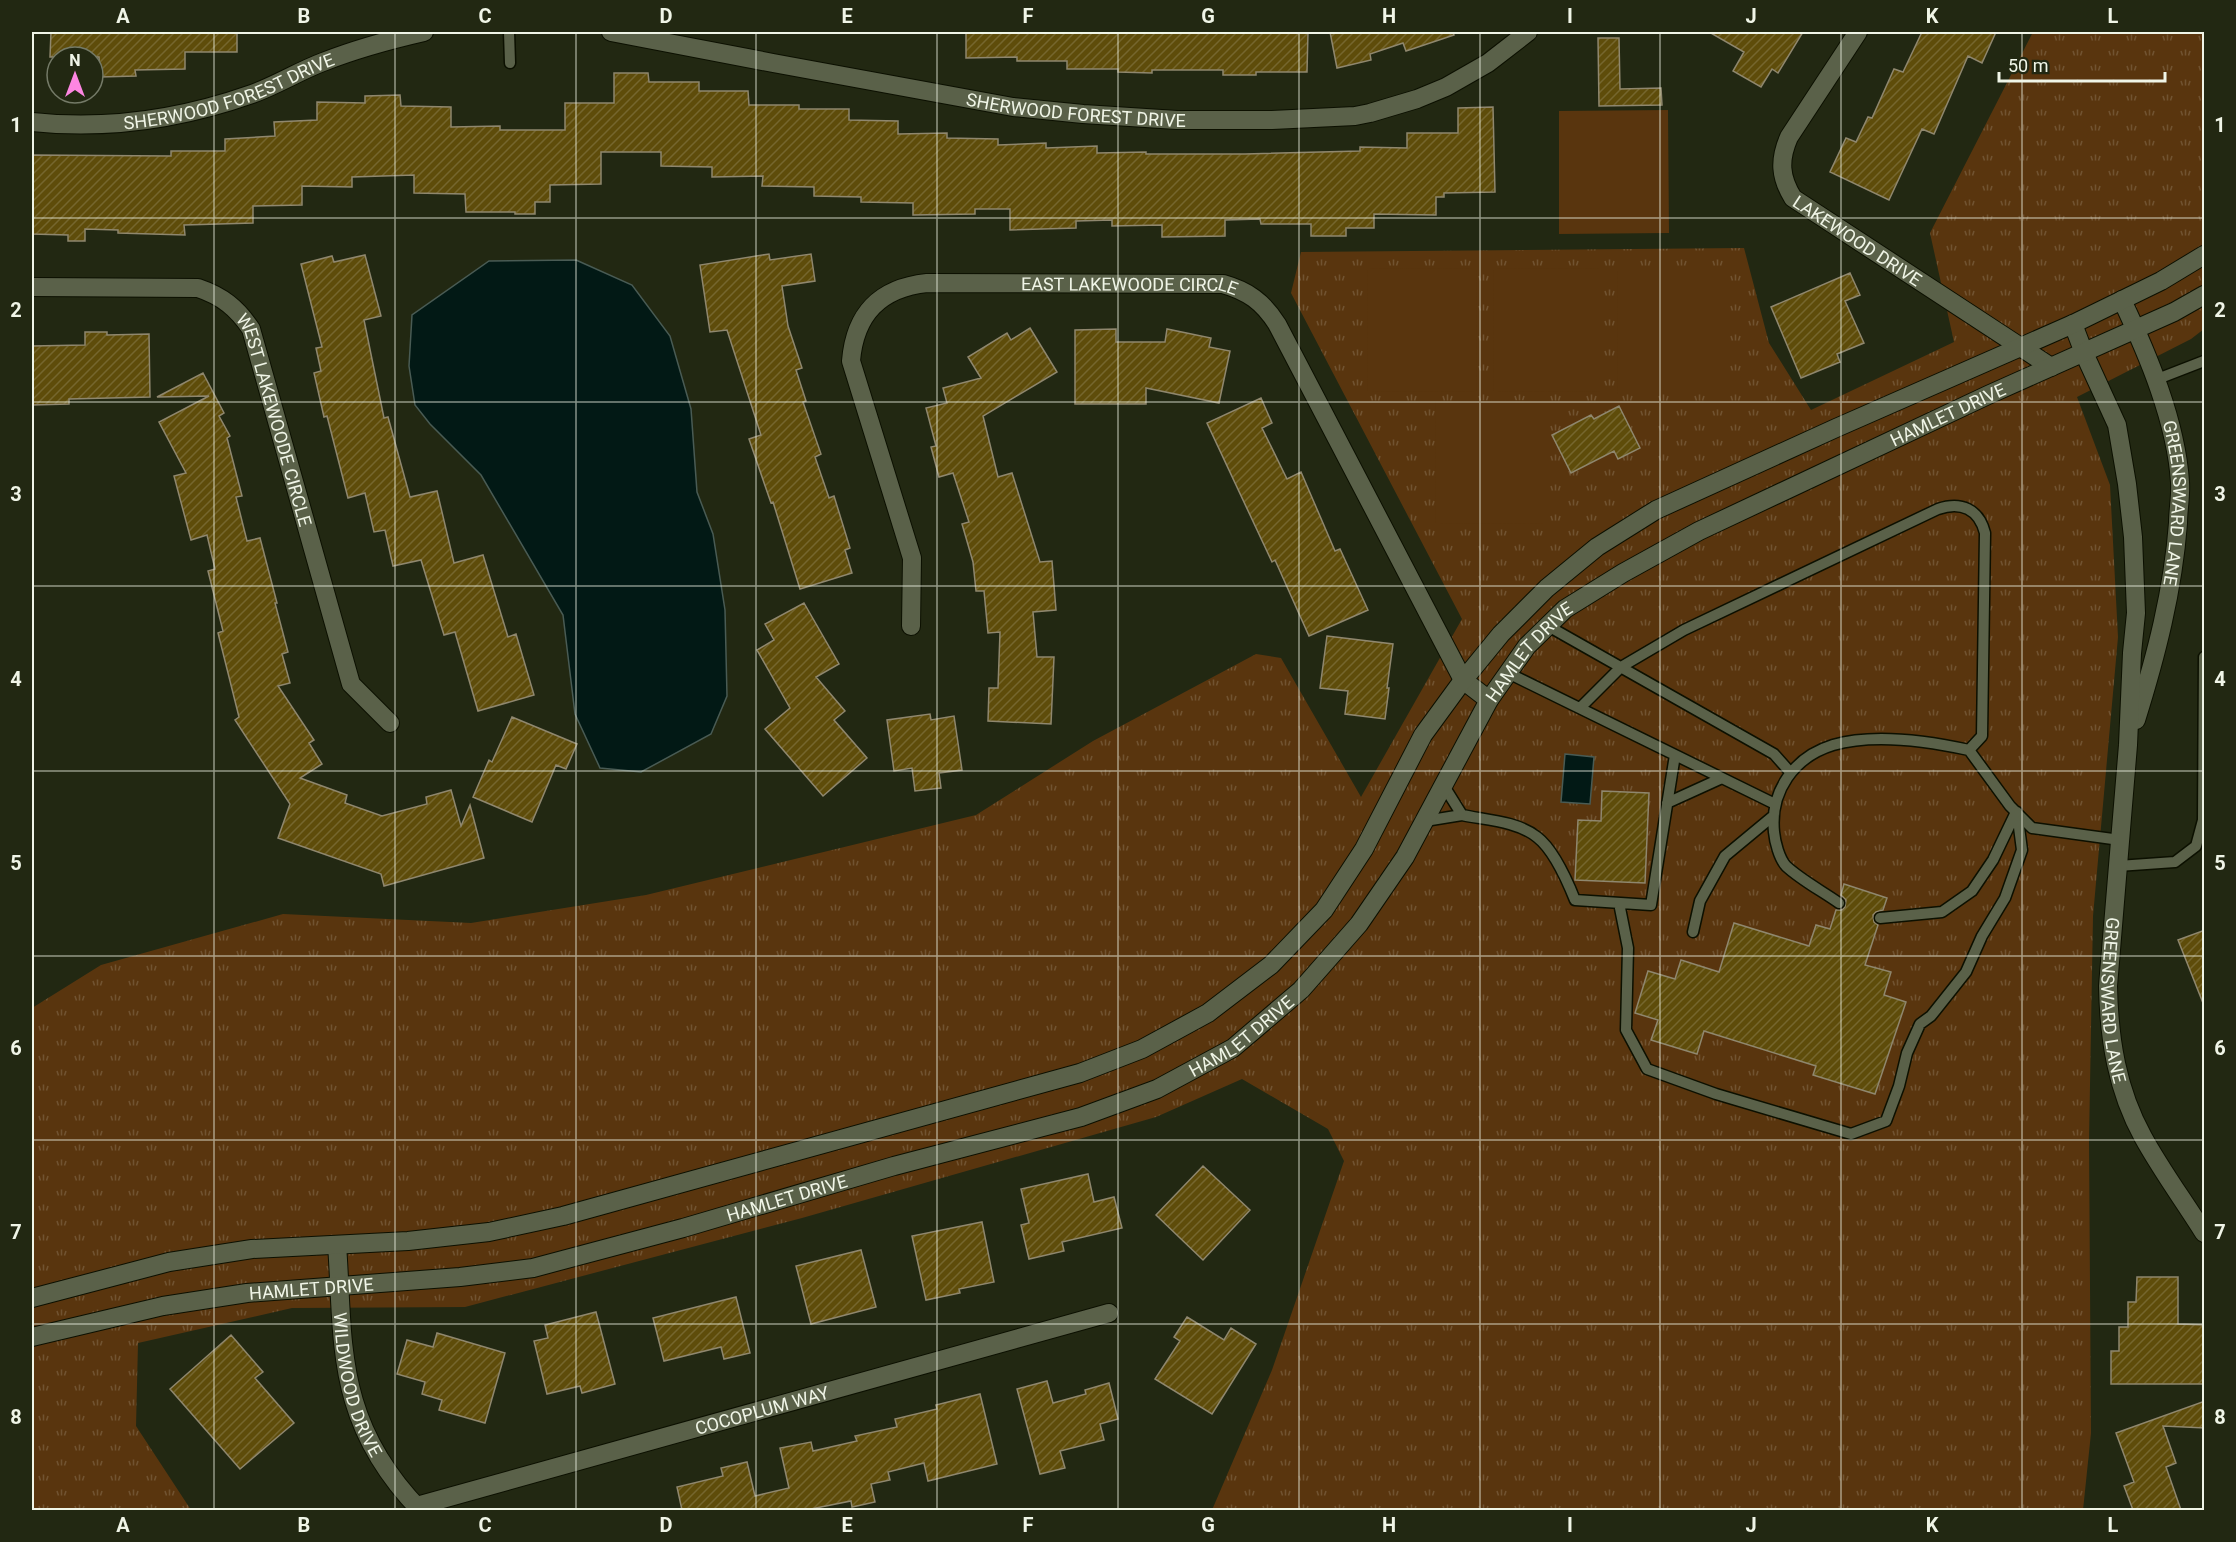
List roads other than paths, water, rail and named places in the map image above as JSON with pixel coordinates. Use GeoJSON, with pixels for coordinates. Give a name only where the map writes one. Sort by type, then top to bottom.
{"type":"FeatureCollection","features":[{"type":"Feature","properties":{"kind":"street","name":"SHERWOOD FOREST DRIVE"},"geometry":{"type":"LineString","coordinates":[[32,122],[108,124],[164,118],[201,110],[254,93],[321,63],[375,43],[424,32]]}},
{"type":"Feature","properties":{"kind":"street","name":"SHERWOOD FOREST DRIVE"},"geometry":{"type":"LineString","coordinates":[[611,32],[1013,106],[1083,114],[1178,120],[1272,120],[1355,116],[1371,113],[1417,99],[1446,87],[1488,63],[1528,32]]}},
{"type":"Feature","properties":{"kind":"street","name":"LAKEWOOD DRIVE"},"geometry":{"type":"LineString","coordinates":[[1858,32],[1789,137],[1782,152],[1781,168],[1784,184],[1793,198],[2023,346],[2051,367]]}},
{"type":"Feature","properties":{"kind":"street","name":"HAMLET DRIVE"},"geometry":{"type":"LineString","coordinates":[[32,1298],[169,1262],[252,1249],[408,1241],[489,1232],[563,1216],[1068,1076],[1142,1049],[1208,1013],[1271,966],[1324,910],[1364,849],[1423,735],[1463,680],[1500,634],[1547,588],[1597,547],[1656,510],[2073,324],[2161,281],[2205,255]]}},
{"type":"Feature","properties":{"kind":"street","name":"EAST LAKEWOODE CIRCLE"},"geometry":{"type":"LineString","coordinates":[[911,626],[912,558],[851,361],[855,336],[867,313],[879,300],[894,291],[910,285],[927,283],[1223,284],[1255,297],[1268,309],[1463,680],[1489,700]]}},
{"type":"Feature","properties":{"kind":"street","name":"WEST LAKEWOODE CIRCLE"},"geometry":{"type":"LineString","coordinates":[[32,287],[198,288],[214,293],[241,315],[251,330],[351,684],[390,723]]}},
{"type":"Feature","properties":{"kind":"street","name":"HAMLET DRIVE"},"geometry":{"type":"LineString","coordinates":[[32,1337],[163,1306],[247,1293],[460,1277],[533,1268],[682,1228],[894,1166],[1081,1117],[1157,1089],[1233,1048],[1301,990],[1359,924],[1405,857],[1489,700],[1527,646],[1565,609],[1699,531],[2051,367],[2136,330],[2205,294]]}},
{"type":"Feature","properties":{"kind":"street","name":"GREENSWARD LANE"},"geometry":{"type":"LineString","coordinates":[[2122,300],[2155,380],[2172,434],[2180,483],[2176,544],[2155,660],[2128,745]]}},
{"type":"Feature","properties":{"kind":"street","name":"GREENSWARD LANE"},"geometry":{"type":"LineString","coordinates":[[2073,324],[2117,425],[2133,537],[2136,613],[2128,745],[2108,987],[2109,1026],[2115,1064],[2126,1101],[2143,1137],[2205,1233]]}},
{"type":"Feature","properties":{"kind":"street","name":"WILDWOOD DRIVE"},"geometry":{"type":"LineString","coordinates":[[337,1245],[342,1331],[354,1400],[367,1435],[383,1462],[418,1508]]}},
{"type":"Feature","properties":{"kind":"street","name":"COCOPLUM WAY"},"geometry":{"type":"LineString","coordinates":[[418,1508],[1109,1313]]}},
{"type":"Feature","properties":{"kind":"lane"},"geometry":{"type":"LineString","coordinates":[[509,32],[510,63]]}},
{"type":"Feature","properties":{"kind":"lane"},"geometry":{"type":"LineString","coordinates":[[2155,380],[2205,361]]}},
{"type":"Feature","properties":{"kind":"lane"},"geometry":{"type":"LineString","coordinates":[[1580,708],[1621,667],[1684,630],[1938,509],[1948,505],[1959,505],[1977,514],[1985,533],[1982,736],[1969,750]]}},
{"type":"Feature","properties":{"kind":"lane"},"geometry":{"type":"LineString","coordinates":[[1548,626],[1774,754],[1790,772]]}},
{"type":"Feature","properties":{"kind":"lane"},"geometry":{"type":"LineString","coordinates":[[2118,866],[2175,862],[2196,846],[2203,820],[2205,657]]}},
{"type":"Feature","properties":{"kind":"lane"},"geometry":{"type":"LineString","coordinates":[[1508,673],[1775,804]]}},
{"type":"Feature","properties":{"kind":"lane"},"geometry":{"type":"LineString","coordinates":[[1839,903],[1785,865],[1774,842],[1772,817],[1778,793],[1790,772],[1809,755],[1832,746],[1861,740],[1930,742],[1969,750],[2032,828],[2120,840]]}},
{"type":"Feature","properties":{"kind":"lane"},"geometry":{"type":"LineString","coordinates":[[1425,821],[1462,815],[1518,827],[1538,837],[1554,857],[1575,900],[1651,905],[1675,755]]}},
{"type":"Feature","properties":{"kind":"lane"},"geometry":{"type":"LineString","coordinates":[[1667,803],[1722,778]]}},
{"type":"Feature","properties":{"kind":"lane"},"geometry":{"type":"LineString","coordinates":[[1444,786],[1462,815]]}},
{"type":"Feature","properties":{"kind":"lane"},"geometry":{"type":"LineString","coordinates":[[1619,903],[1628,948],[1626,1030],[1647,1069],[1739,1102],[1851,1134],[1886,1121],[1899,1086],[1907,1053],[1920,1024],[1931,1016],[1966,972],[1982,936],[2005,898],[2022,850],[2017,812]]}},
{"type":"Feature","properties":{"kind":"lane"},"geometry":{"type":"LineString","coordinates":[[1880,918],[1942,912],[1972,891],[1993,860],[2017,812]]}},
{"type":"Feature","properties":{"kind":"lane"},"geometry":{"type":"LineString","coordinates":[[1693,932],[1700,901],[1725,856],[1772,817]]}},
{"type":"Feature","properties":{"kind":"water"},"geometry":{"type":"Polygon","coordinates":[[[576,260],[632,285],[670,336],[691,409],[697,492],[713,534],[725,610],[727,696],[711,734],[641,772],[600,768],[575,714],[563,615],[481,475],[430,424],[415,405],[409,366],[412,315],[489,261],[576,260]]]}},
{"type":"Feature","properties":{"kind":"water"},"geometry":{"type":"Polygon","coordinates":[[[1565,754],[1594,757],[1590,804],[1561,802],[1565,754]]]}}]}
